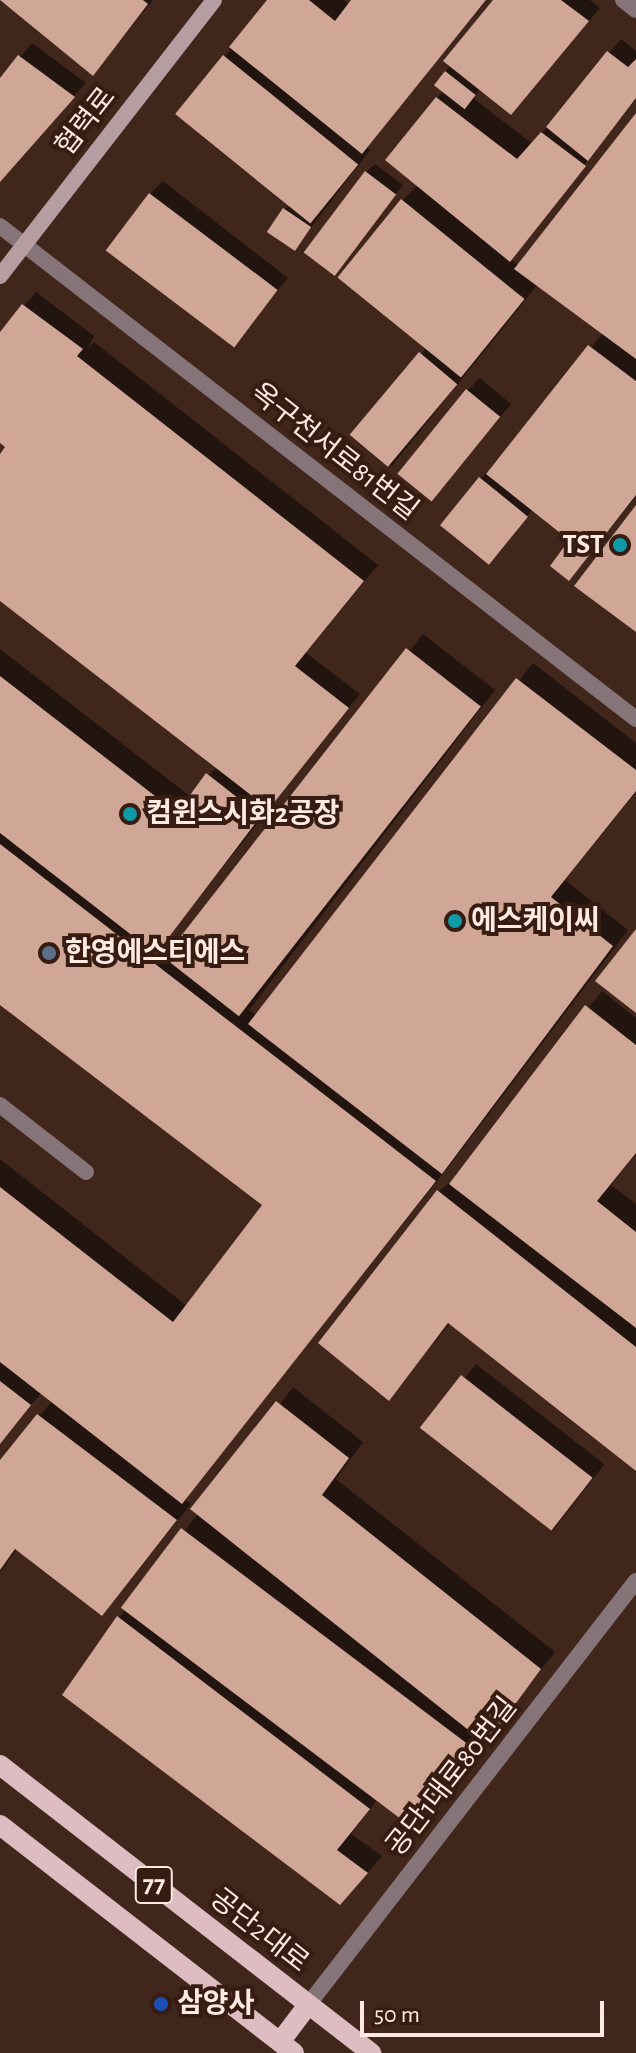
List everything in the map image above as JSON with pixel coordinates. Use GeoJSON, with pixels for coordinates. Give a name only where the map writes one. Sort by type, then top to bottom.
{"type":"FeatureCollection","features":[{"type":"Feature","properties":{"kind":"main road","name":"공단2대로"},"geometry":{"type":"LineString","coordinates":[[0,1765],[371,2053]]}},
{"type":"Feature","properties":{"kind":"main road","name":"77"},"geometry":{"type":"LineString","coordinates":[[0,1825],[282,2049]]}},
{"type":"Feature","properties":{"kind":"main road"},"geometry":{"type":"LineString","coordinates":[[282,2049],[308,2005]]}},
{"type":"Feature","properties":{"kind":"street","name":"협력로"},"geometry":{"type":"LineString","coordinates":[[0,276],[214,0]]}},
{"type":"Feature","properties":{"kind":"street"},"geometry":{"type":"LineString","coordinates":[[623,0],[636,10]]}},
{"type":"Feature","properties":{"kind":"street","name":"옥구천서로81번길"},"geometry":{"type":"LineString","coordinates":[[0,226],[636,719]]}},
{"type":"Feature","properties":{"kind":"street"},"geometry":{"type":"LineString","coordinates":[[0,1105],[86,1172]]}},
{"type":"Feature","properties":{"kind":"street","name":"공단1대로80번길"},"geometry":{"type":"LineString","coordinates":[[308,2005],[636,1581]]}},
{"type":"Feature","properties":{"kind":"building"},"geometry":{"type":"Polygon","coordinates":[[[0,0],[143,0],[148,4],[93,76],[0,0]]]}},
{"type":"Feature","properties":{"kind":"building"},"geometry":{"type":"Polygon","coordinates":[[[267,0],[309,0],[335,21],[351,0],[486,0],[362,154],[229,47],[267,0]]]}},
{"type":"Feature","properties":{"kind":"building"},"geometry":{"type":"Polygon","coordinates":[[[493,0],[561,0],[589,21],[511,115],[443,61],[493,0]]]}},
{"type":"Feature","properties":{"kind":"building"},"geometry":{"type":"Polygon","coordinates":[[[607,51],[628,67],[636,59],[636,98],[588,161],[546,127],[607,51]]]}},
{"type":"Feature","properties":{"kind":"building"},"geometry":{"type":"Polygon","coordinates":[[[18,55],[75,97],[0,182],[0,78],[18,55]]]}},
{"type":"Feature","properties":{"kind":"building"},"geometry":{"type":"Polygon","coordinates":[[[223,55],[358,165],[310,224],[175,114],[223,55]]]}},
{"type":"Feature","properties":{"kind":"building"},"geometry":{"type":"Polygon","coordinates":[[[445,71],[476,95],[465,109],[434,85],[445,71]]]}},
{"type":"Feature","properties":{"kind":"building"},"geometry":{"type":"Polygon","coordinates":[[[436,97],[517,159],[541,132],[586,166],[510,262],[385,160],[436,97]]]}},
{"type":"Feature","properties":{"kind":"building"},"geometry":{"type":"Polygon","coordinates":[[[636,113],[636,359],[514,269],[636,113]]]}},
{"type":"Feature","properties":{"kind":"building"},"geometry":{"type":"Polygon","coordinates":[[[365,171],[396,194],[335,276],[304,252],[365,171]]]}},
{"type":"Feature","properties":{"kind":"building"},"geometry":{"type":"Polygon","coordinates":[[[149,193],[278,290],[234,347],[106,251],[149,193]]]}},
{"type":"Feature","properties":{"kind":"building"},"geometry":{"type":"Polygon","coordinates":[[[401,199],[525,299],[461,378],[337,277],[401,199]]]}},
{"type":"Feature","properties":{"kind":"building"},"geometry":{"type":"Polygon","coordinates":[[[283,208],[311,227],[295,251],[267,232],[283,208]]]}},
{"type":"Feature","properties":{"kind":"building"},"geometry":{"type":"Polygon","coordinates":[[[22,304],[83,349],[77,356],[364,581],[295,666],[349,708],[269,809],[0,601],[0,454],[5,447],[0,443],[0,332],[22,304]]]}},
{"type":"Feature","properties":{"kind":"building"},"geometry":{"type":"Polygon","coordinates":[[[588,345],[636,381],[636,495],[569,581],[550,566],[569,540],[486,474],[588,345]]]}},
{"type":"Feature","properties":{"kind":"building"},"geometry":{"type":"Polygon","coordinates":[[[419,352],[457,384],[388,467],[350,435],[419,352]]]}},
{"type":"Feature","properties":{"kind":"building"},"geometry":{"type":"Polygon","coordinates":[[[466,389],[500,417],[432,501],[397,474],[466,389]]]}},
{"type":"Feature","properties":{"kind":"building"},"geometry":{"type":"Polygon","coordinates":[[[479,477],[528,517],[489,565],[440,525],[479,477]]]}},
{"type":"Feature","properties":{"kind":"building","name":"TST"},"geometry":{"type":"Polygon","coordinates":[[[636,505],[636,632],[574,586],[636,505]]]}},
{"type":"Feature","properties":{"kind":"building"},"geometry":{"type":"Polygon","coordinates":[[[406,648],[481,706],[239,1016],[164,958],[406,648]]]}},
{"type":"Feature","properties":{"kind":"building","name":"컴윈스시화2공장"},"geometry":{"type":"Polygon","coordinates":[[[0,676],[177,813],[206,773],[261,816],[156,954],[0,833],[0,676]]]}},
{"type":"Feature","properties":{"kind":"building","name":"에스케이씨"},"geometry":{"type":"Polygon","coordinates":[[[516,678],[636,770],[636,791],[551,897],[613,946],[442,1174],[248,1024],[516,678]]]}},
{"type":"Feature","properties":{"kind":"building"},"geometry":{"type":"Polygon","coordinates":[[[0,844],[436,1181],[182,1504],[0,1362],[0,1187],[173,1322],[262,1205],[0,1005],[0,844]]]}},
{"type":"Feature","properties":{"kind":"building"},"geometry":{"type":"Polygon","coordinates":[[[636,929],[636,1013],[595,981],[636,929]]]}},
{"type":"Feature","properties":{"kind":"building"},"geometry":{"type":"Polygon","coordinates":[[[585,1005],[636,1045],[636,1153],[597,1201],[636,1232],[636,1328],[449,1184],[585,1005]]]}},
{"type":"Feature","properties":{"kind":"building"},"geometry":{"type":"Polygon","coordinates":[[[437,1190],[636,1347],[636,1471],[448,1323],[389,1401],[318,1343],[437,1190]]]}},
{"type":"Feature","properties":{"kind":"building"},"geometry":{"type":"Polygon","coordinates":[[[461,1375],[593,1478],[551,1531],[420,1428],[461,1375]]]}},
{"type":"Feature","properties":{"kind":"building"},"geometry":{"type":"Polygon","coordinates":[[[0,1381],[31,1405],[0,1444],[0,1381]]]}},
{"type":"Feature","properties":{"kind":"building"},"geometry":{"type":"Polygon","coordinates":[[[276,1401],[349,1458],[322,1495],[541,1669],[486,1744],[190,1509],[276,1401]]]}},
{"type":"Feature","properties":{"kind":"building"},"geometry":{"type":"Polygon","coordinates":[[[37,1414],[177,1520],[102,1616],[15,1549],[0,1570],[0,1460],[37,1414]]]}},
{"type":"Feature","properties":{"kind":"building"},"geometry":{"type":"Polygon","coordinates":[[[181,1528],[473,1748],[413,1828],[121,1608],[181,1528]]]}},
{"type":"Feature","properties":{"kind":"building"},"geometry":{"type":"Polygon","coordinates":[[[117,1616],[370,1809],[337,1850],[368,1873],[340,1905],[62,1695],[117,1616]]]}},
{"type":"Feature","properties":{"kind":"place","name":"TST"},"geometry":{"type":"Point","coordinates":[620,545]}},
{"type":"Feature","properties":{"kind":"place","name":"컴윈스시화2공장"},"geometry":{"type":"Point","coordinates":[130,814]}},
{"type":"Feature","properties":{"kind":"place","name":"에스케이씨"},"geometry":{"type":"Point","coordinates":[455,921]}},
{"type":"Feature","properties":{"kind":"place","name":"한영에스티에스"},"geometry":{"type":"Point","coordinates":[49,953]}},
{"type":"Feature","properties":{"kind":"place","name":"삼양사"},"geometry":{"type":"Point","coordinates":[161,2004]}}]}
